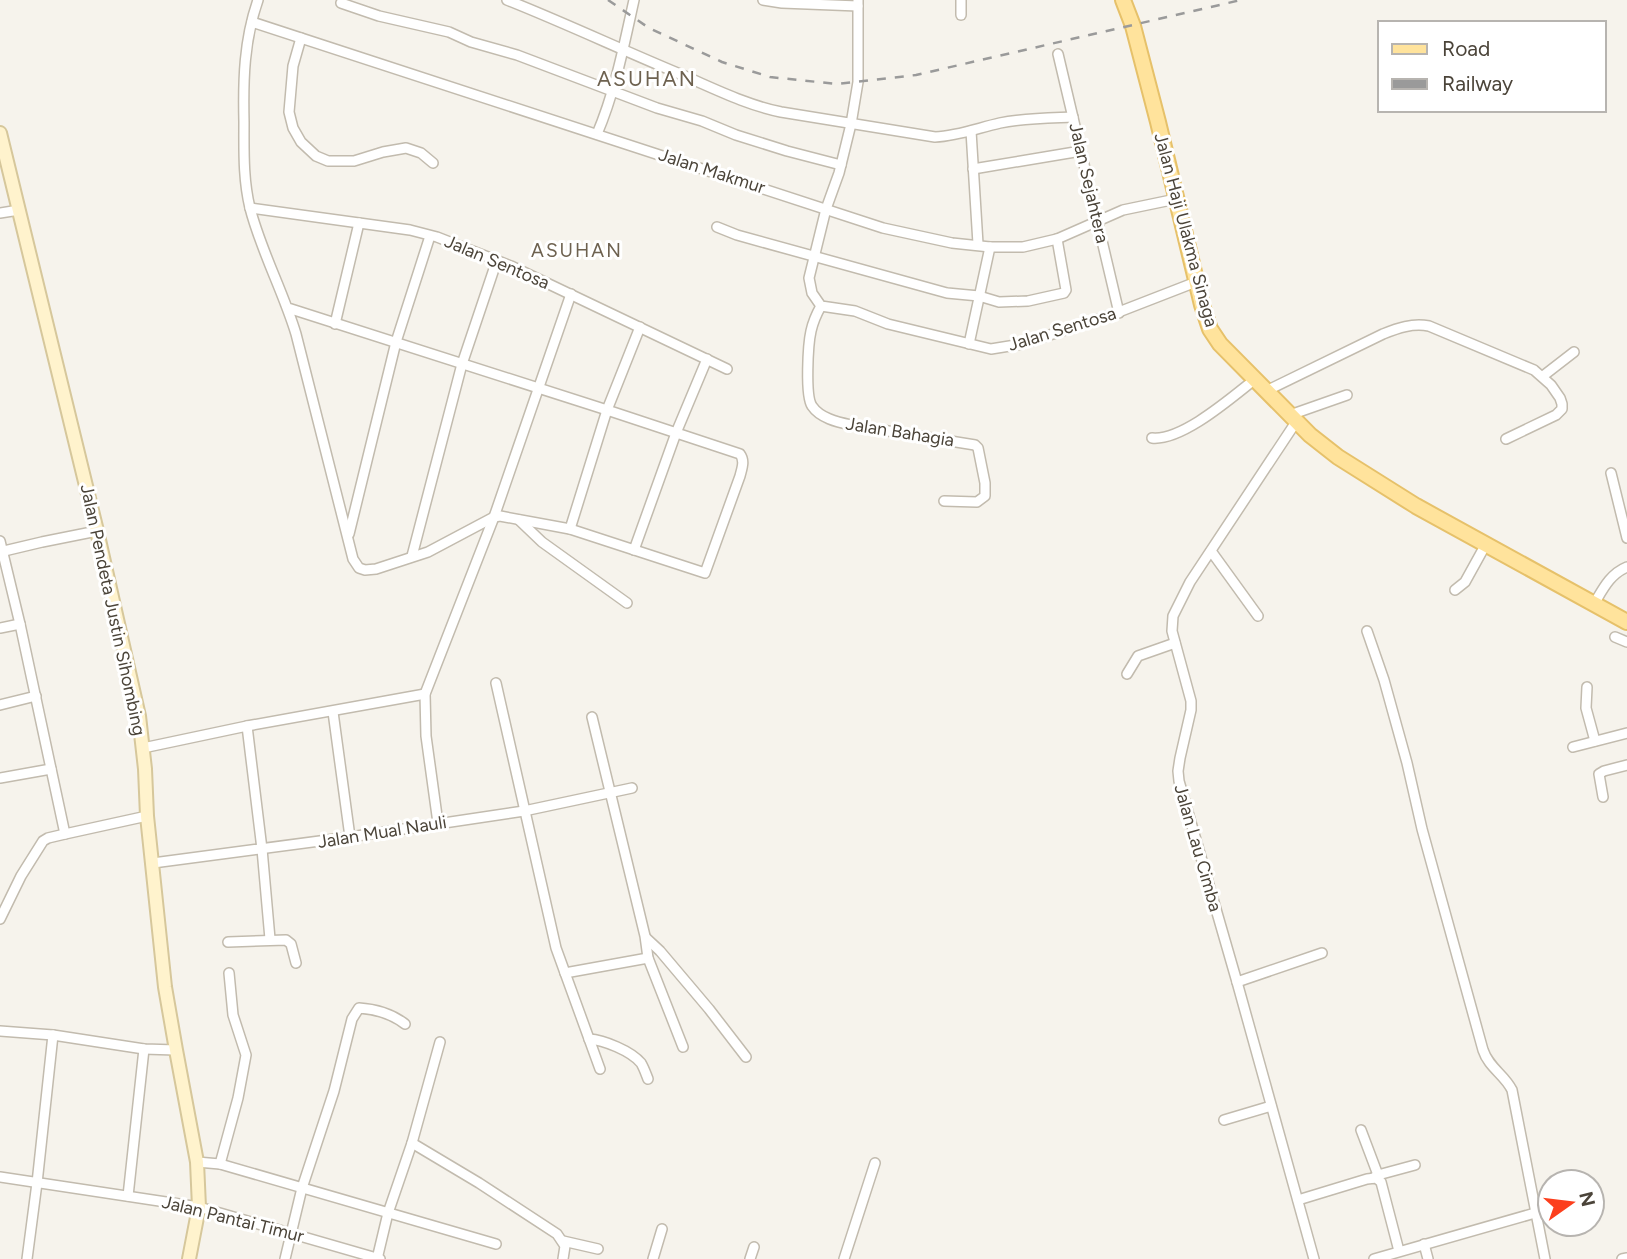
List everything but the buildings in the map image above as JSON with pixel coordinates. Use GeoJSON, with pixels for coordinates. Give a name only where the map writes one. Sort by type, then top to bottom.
{"type":"FeatureCollection","features":[{"type":"Feature","properties":{"kind":"main road","name":"Jalan Haji Ulakma Sinaga"},"geometry":{"type":"LineString","coordinates":[[1124,0],[1133,26],[1196,282],[1210,330],[1220,344],[1293,418],[1338,457],[1416,506],[1627,622]]}},
{"type":"Feature","properties":{"kind":"street"},"geometry":{"type":"LineString","coordinates":[[507,0],[767,109],[935,137],[952,136],[1028,118],[1073,117]]}},
{"type":"Feature","properties":{"kind":"street"},"geometry":{"type":"LineString","coordinates":[[597,134],[604,119],[634,0]]}},
{"type":"Feature","properties":{"kind":"street"},"geometry":{"type":"LineString","coordinates":[[763,0],[782,3],[858,3],[858,82],[851,124],[808,278],[812,293],[821,306]]}},
{"type":"Feature","properties":{"kind":"street"},"geometry":{"type":"LineString","coordinates":[[961,0],[961,15]]}},
{"type":"Feature","properties":{"kind":"street"},"geometry":{"type":"LineString","coordinates":[[257,1],[248,36],[243,79],[244,166],[250,208],[266,258],[288,308],[296,334],[353,559],[359,568],[376,569],[428,552],[494,517],[508,516],[570,529],[705,573],[743,465],[740,454],[288,308]]}},
{"type":"Feature","properties":{"kind":"street"},"geometry":{"type":"LineString","coordinates":[[341,3],[379,16],[449,32],[657,108],[749,139],[841,165]]}},
{"type":"Feature","properties":{"kind":"street","name":"Jalan Makmur"},"geometry":{"type":"LineString","coordinates":[[252,22],[883,228],[952,243],[1023,247],[1057,239],[1123,210],[1176,199]]}},
{"type":"Feature","properties":{"kind":"street"},"geometry":{"type":"LineString","coordinates":[[301,38],[293,66],[289,111],[293,128],[301,142],[316,156],[328,161],[354,161],[405,148],[421,153],[433,163]]}},
{"type":"Feature","properties":{"kind":"street","name":"Jalan Sejahtera"},"geometry":{"type":"LineString","coordinates":[[1059,54],[1119,313]]}},
{"type":"Feature","properties":{"kind":"street"},"geometry":{"type":"LineString","coordinates":[[971,131],[978,244]]}},
{"type":"Feature","properties":{"kind":"street","name":"Jalan Pendeta Justin Sihombing"},"geometry":{"type":"LineString","coordinates":[[0,133],[139,716],[165,987],[197,1162],[199,1207],[189,1259]]}},
{"type":"Feature","properties":{"kind":"street"},"geometry":{"type":"LineString","coordinates":[[973,169],[1081,151]]}},
{"type":"Feature","properties":{"kind":"street","name":"Jalan Sentosa"},"geometry":{"type":"LineString","coordinates":[[250,208],[410,230],[472,249],[727,369]]}},
{"type":"Feature","properties":{"kind":"street"},"geometry":{"type":"LineString","coordinates":[[0,212],[19,210]]}},
{"type":"Feature","properties":{"kind":"street"},"geometry":{"type":"LineString","coordinates":[[335,324],[359,223]]}},
{"type":"Feature","properties":{"kind":"street"},"geometry":{"type":"LineString","coordinates":[[717,227],[737,235],[947,293],[979,296],[999,302],[1028,301],[1066,290],[1057,239]]}},
{"type":"Feature","properties":{"kind":"street"},"geometry":{"type":"LineString","coordinates":[[348,537],[396,342],[430,236]]}},
{"type":"Feature","properties":{"kind":"street"},"geometry":{"type":"LineString","coordinates":[[969,344],[990,247]]}},
{"type":"Feature","properties":{"kind":"street"},"geometry":{"type":"LineString","coordinates":[[412,556],[462,364],[497,260]]}},
{"type":"Feature","properties":{"kind":"street","name":"Jalan Sentosa"},"geometry":{"type":"LineString","coordinates":[[821,306],[855,311],[888,324],[992,349],[1022,344],[1119,313],[1196,282]]}},
{"type":"Feature","properties":{"kind":"street"},"geometry":{"type":"LineString","coordinates":[[438,823],[426,736],[425,694],[494,517],[570,294]]}},
{"type":"Feature","properties":{"kind":"street","name":"Jalan Bahagia"},"geometry":{"type":"LineString","coordinates":[[821,306],[811,330],[808,352],[809,400],[813,408],[833,421],[975,445],[978,448],[985,483],[985,496],[977,502],[944,501]]}},
{"type":"Feature","properties":{"kind":"street"},"geometry":{"type":"LineString","coordinates":[[1266,391],[1383,334],[1420,324],[1534,370],[1543,376],[1560,398],[1562,410],[1556,415],[1506,439]]}},
{"type":"Feature","properties":{"kind":"street"},"geometry":{"type":"LineString","coordinates":[[570,529],[607,410],[640,327]]}},
{"type":"Feature","properties":{"kind":"street"},"geometry":{"type":"LineString","coordinates":[[1543,376],[1574,352]]}},
{"type":"Feature","properties":{"kind":"street"},"geometry":{"type":"LineString","coordinates":[[634,550],[706,359]]}},
{"type":"Feature","properties":{"kind":"street"},"geometry":{"type":"LineString","coordinates":[[1152,438],[1166,438],[1208,416],[1254,380]]}},
{"type":"Feature","properties":{"kind":"street"},"geometry":{"type":"LineString","coordinates":[[1293,418],[1347,395]]}},
{"type":"Feature","properties":{"kind":"street","name":"Jalan Lau Cimba"},"geometry":{"type":"LineString","coordinates":[[1293,418],[1190,582],[1173,616],[1172,631],[1191,701],[1178,771],[1179,781],[1314,1259]]}},
{"type":"Feature","properties":{"kind":"street"},"geometry":{"type":"LineString","coordinates":[[1611,472],[1627,538]]}},
{"type":"Feature","properties":{"kind":"street"},"geometry":{"type":"LineString","coordinates":[[518,518],[542,542],[626,603]]}},
{"type":"Feature","properties":{"kind":"street"},"geometry":{"type":"LineString","coordinates":[[1,552],[97,531]]}},
{"type":"Feature","properties":{"kind":"street"},"geometry":{"type":"LineString","coordinates":[[0,541],[65,834]]}},
{"type":"Feature","properties":{"kind":"street"},"geometry":{"type":"LineString","coordinates":[[1455,590],[1465,582],[1486,544]]}},
{"type":"Feature","properties":{"kind":"street"},"geometry":{"type":"LineString","coordinates":[[1211,551],[1258,616]]}},
{"type":"Feature","properties":{"kind":"street"},"geometry":{"type":"LineString","coordinates":[[1594,604],[1608,580],[1627,567]]}},
{"type":"Feature","properties":{"kind":"street"},"geometry":{"type":"LineString","coordinates":[[0,628],[20,624]]}},
{"type":"Feature","properties":{"kind":"street"},"geometry":{"type":"LineString","coordinates":[[1367,631],[1407,763],[1422,829],[1483,1050],[1489,1064],[1512,1090],[1545,1259]]}},
{"type":"Feature","properties":{"kind":"street"},"geometry":{"type":"LineString","coordinates":[[1615,637],[1627,642]]}},
{"type":"Feature","properties":{"kind":"street"},"geometry":{"type":"LineString","coordinates":[[1127,674],[1138,656],[1175,643]]}},
{"type":"Feature","properties":{"kind":"street"},"geometry":{"type":"LineString","coordinates":[[496,683],[556,948],[600,1069]]}},
{"type":"Feature","properties":{"kind":"street"},"geometry":{"type":"LineString","coordinates":[[1587,687],[1586,708],[1595,741]]}},
{"type":"Feature","properties":{"kind":"street"},"geometry":{"type":"LineString","coordinates":[[143,748],[425,694]]}},
{"type":"Feature","properties":{"kind":"street"},"geometry":{"type":"LineString","coordinates":[[0,705],[36,696]]}},
{"type":"Feature","properties":{"kind":"street"},"geometry":{"type":"LineString","coordinates":[[332,712],[350,837]]}},
{"type":"Feature","properties":{"kind":"street"},"geometry":{"type":"LineString","coordinates":[[592,717],[648,958],[682,1048]]}},
{"type":"Feature","properties":{"kind":"street"},"geometry":{"type":"LineString","coordinates":[[247,726],[270,939]]}},
{"type":"Feature","properties":{"kind":"street"},"geometry":{"type":"LineString","coordinates":[[1573,747],[1627,733]]}},
{"type":"Feature","properties":{"kind":"street"},"geometry":{"type":"LineString","coordinates":[[1604,797],[1600,774],[1627,765]]}},
{"type":"Feature","properties":{"kind":"street"},"geometry":{"type":"LineString","coordinates":[[0,778],[51,769]]}},
{"type":"Feature","properties":{"kind":"street","name":"Jalan Mual Nauli"},"geometry":{"type":"LineString","coordinates":[[153,863],[524,811],[632,788]]}},
{"type":"Feature","properties":{"kind":"street"},"geometry":{"type":"LineString","coordinates":[[0,919],[20,876],[39,846],[48,838],[148,816]]}},
{"type":"Feature","properties":{"kind":"street"},"geometry":{"type":"LineString","coordinates":[[645,936],[709,1009],[746,1057]]}},
{"type":"Feature","properties":{"kind":"street"},"geometry":{"type":"LineString","coordinates":[[228,942],[286,940],[291,944],[296,963]]}},
{"type":"Feature","properties":{"kind":"street"},"geometry":{"type":"LineString","coordinates":[[1237,982],[1322,953]]}},
{"type":"Feature","properties":{"kind":"street"},"geometry":{"type":"LineString","coordinates":[[565,972],[648,958]]}},
{"type":"Feature","properties":{"kind":"street"},"geometry":{"type":"LineString","coordinates":[[220,1164],[238,1098],[246,1055],[235,1027],[229,973]]}},
{"type":"Feature","properties":{"kind":"street"},"geometry":{"type":"LineString","coordinates":[[285,1259],[302,1188],[334,1091],[356,1011],[363,1008],[385,1013],[405,1024]]}},
{"type":"Feature","properties":{"kind":"street"},"geometry":{"type":"LineString","coordinates":[[0,1031],[53,1035],[144,1049],[176,1050]]}},
{"type":"Feature","properties":{"kind":"street"},"geometry":{"type":"LineString","coordinates":[[27,1259],[53,1035]]}},
{"type":"Feature","properties":{"kind":"street"},"geometry":{"type":"LineString","coordinates":[[589,1039],[601,1040],[633,1056],[641,1064],[648,1079]]}},
{"type":"Feature","properties":{"kind":"street"},"geometry":{"type":"LineString","coordinates":[[378,1259],[388,1213],[412,1143],[440,1042]]}},
{"type":"Feature","properties":{"kind":"street"},"geometry":{"type":"LineString","coordinates":[[128,1196],[144,1049]]}},
{"type":"Feature","properties":{"kind":"street"},"geometry":{"type":"LineString","coordinates":[[1224,1120],[1271,1106]]}},
{"type":"Feature","properties":{"kind":"street"},"geometry":{"type":"LineString","coordinates":[[1361,1129],[1375,1177],[1381,1182],[1399,1251]]}},
{"type":"Feature","properties":{"kind":"street"},"geometry":{"type":"LineString","coordinates":[[412,1143],[479,1183],[563,1241],[598,1249]]}},
{"type":"Feature","properties":{"kind":"street"},"geometry":{"type":"LineString","coordinates":[[197,1162],[220,1164],[496,1244]]}},
{"type":"Feature","properties":{"kind":"street"},"geometry":{"type":"LineString","coordinates":[[844,1259],[876,1163]]}},
{"type":"Feature","properties":{"kind":"street"},"geometry":{"type":"LineString","coordinates":[[1298,1200],[1415,1165]]}},
{"type":"Feature","properties":{"kind":"street","name":"Jalan Pantai Timur"},"geometry":{"type":"LineString","coordinates":[[0,1177],[199,1207],[378,1259]]}},
{"type":"Feature","properties":{"kind":"street"},"geometry":{"type":"LineString","coordinates":[[1374,1259],[1535,1213]]}},
{"type":"Feature","properties":{"kind":"street"},"geometry":{"type":"LineString","coordinates":[[653,1259],[662,1229]]}},
{"type":"Feature","properties":{"kind":"street"},"geometry":{"type":"LineString","coordinates":[[563,1241],[563,1259]]}},
{"type":"Feature","properties":{"kind":"street"},"geometry":{"type":"LineString","coordinates":[[1424,1244],[1428,1259]]}},
{"type":"Feature","properties":{"kind":"street"},"geometry":{"type":"LineString","coordinates":[[750,1259],[754,1247]]}},
{"type":"Feature","properties":{"kind":"railway"},"geometry":{"type":"LineString","coordinates":[[608,0],[649,28],[722,62],[770,77],[837,84],[916,75],[1241,0]]}},
{"type":"Feature","properties":{"kind":"district","name":"ASUHAN"},"geometry":{"type":"Point","coordinates":[647,79]}},
{"type":"Feature","properties":{"kind":"district","name":"ASUHAN"},"geometry":{"type":"Point","coordinates":[577,250]}}]}
